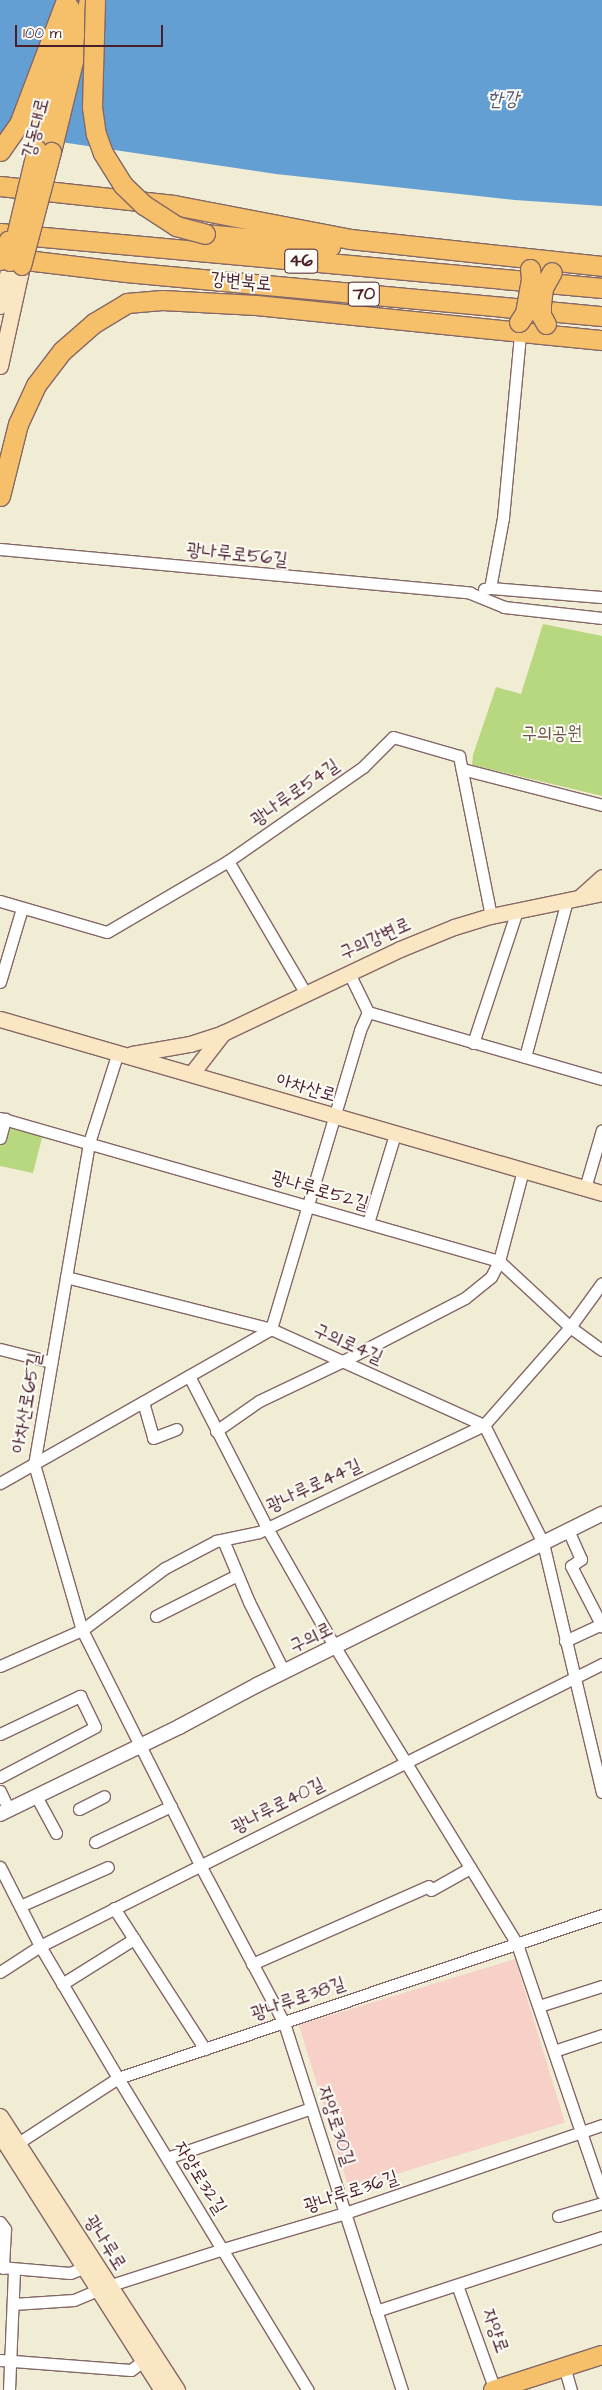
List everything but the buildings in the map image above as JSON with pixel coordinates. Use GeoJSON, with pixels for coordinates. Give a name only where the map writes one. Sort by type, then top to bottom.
{"type":"FeatureCollection","features":[{"type":"Feature","properties":{"kind":"highway"},"geometry":{"type":"LineString","coordinates":[[0,151],[19,124],[66,0]]}},
{"type":"Feature","properties":{"kind":"highway"},"geometry":{"type":"LineString","coordinates":[[95,0],[92,107],[96,134],[103,153],[123,185],[144,205],[176,226],[204,234],[372,250],[468,253]]}},
{"type":"Feature","properties":{"kind":"highway"},"geometry":{"type":"LineString","coordinates":[[0,186],[174,205],[350,239],[468,253],[525,263],[570,262],[602,266]]}},
{"type":"Feature","properties":{"kind":"highway","name":"강변북로"},"geometry":{"type":"LineString","coordinates":[[7,253],[126,272],[602,316]]}},
{"type":"Feature","properties":{"kind":"highway","name":"강변북로"},"geometry":{"type":"LineString","coordinates":[[7,253],[602,288]]}},
{"type":"Feature","properties":{"kind":"highway"},"geometry":{"type":"LineString","coordinates":[[551,330],[541,315],[543,288],[552,272],[570,262]]}},
{"type":"Feature","properties":{"kind":"highway"},"geometry":{"type":"LineString","coordinates":[[514,329],[525,313],[531,278],[525,263]]}},
{"type":"Feature","properties":{"kind":"highway"},"geometry":{"type":"LineString","coordinates":[[126,272],[256,306]]}},
{"type":"Feature","properties":{"kind":"highway"},"geometry":{"type":"LineString","coordinates":[[0,496],[18,424],[36,385],[62,351],[94,323],[127,304],[162,300],[256,306],[514,329],[551,330],[602,340]]}},
{"type":"Feature","properties":{"kind":"main road","name":"강동대로"},"geometry":{"type":"LineString","coordinates":[[7,253],[72,0]]}},
{"type":"Feature","properties":{"kind":"main road","name":"강동대로"},"geometry":{"type":"LineString","coordinates":[[7,253],[89,0]]}},
{"type":"Feature","properties":{"kind":"main road"},"geometry":{"type":"LineString","coordinates":[[0,306],[7,253]]}},
{"type":"Feature","properties":{"kind":"main road"},"geometry":{"type":"LineString","coordinates":[[0,366],[7,253]]}},
{"type":"Feature","properties":{"kind":"main road"},"geometry":{"type":"LineString","coordinates":[[573,899],[602,877]]}},
{"type":"Feature","properties":{"kind":"main road","name":"구의강변로"},"geometry":{"type":"LineString","coordinates":[[192,1073],[223,1033],[436,934],[491,916],[602,893]]}},
{"type":"Feature","properties":{"kind":"main road","name":"아차산로"},"geometry":{"type":"LineString","coordinates":[[0,1019],[602,1193]]}},
{"type":"Feature","properties":{"kind":"main road"},"geometry":{"type":"LineString","coordinates":[[123,1054],[190,1044],[223,1033]]}},
{"type":"Feature","properties":{"kind":"main road","name":"광나루로"},"geometry":{"type":"LineString","coordinates":[[0,2116],[18,2143],[103,2288],[143,2361],[162,2390]]}},
{"type":"Feature","properties":{"kind":"main road","name":"광나루로"},"geometry":{"type":"LineString","coordinates":[[0,2135],[83,2268],[103,2288],[177,2390]]}},
{"type":"Feature","properties":{"kind":"main road","name":"자양로"},"geometry":{"type":"LineString","coordinates":[[494,2390],[602,2355]]}},
{"type":"Feature","properties":{"kind":"street"},"geometry":{"type":"LineString","coordinates":[[490,588],[503,518],[514,329]]}},
{"type":"Feature","properties":{"kind":"street","name":"광나루로56길"},"geometry":{"type":"LineString","coordinates":[[0,549],[470,593],[504,607],[602,618]]}},
{"type":"Feature","properties":{"kind":"street","name":"광나루로56길"},"geometry":{"type":"LineString","coordinates":[[470,593],[490,588],[602,597]]}},
{"type":"Feature","properties":{"kind":"street","name":"광나루로54길"},"geometry":{"type":"LineString","coordinates":[[0,901],[107,932],[228,862],[363,767],[393,737],[459,756],[462,769]]}},
{"type":"Feature","properties":{"kind":"street"},"geometry":{"type":"LineString","coordinates":[[491,916],[462,769],[602,805]]}},
{"type":"Feature","properties":{"kind":"street"},"geometry":{"type":"LineString","coordinates":[[228,862],[306,994]]}},
{"type":"Feature","properties":{"kind":"street"},"geometry":{"type":"LineString","coordinates":[[526,1058],[573,899]]}},
{"type":"Feature","properties":{"kind":"street"},"geometry":{"type":"LineString","coordinates":[[0,982],[22,908]]}},
{"type":"Feature","properties":{"kind":"street"},"geometry":{"type":"LineString","coordinates":[[474,1043],[517,911]]}},
{"type":"Feature","properties":{"kind":"street"},"geometry":{"type":"LineString","coordinates":[[0,1484],[271,1329],[334,1117],[368,1012],[349,973]]}},
{"type":"Feature","properties":{"kind":"street"},"geometry":{"type":"LineString","coordinates":[[368,1012],[602,1079]]}},
{"type":"Feature","properties":{"kind":"street","name":"아차산로65길"},"geometry":{"type":"LineString","coordinates":[[123,1054],[89,1143],[34,1464],[82,1630],[141,1745]]}},
{"type":"Feature","properties":{"kind":"street"},"geometry":{"type":"LineString","coordinates":[[0,1138],[2,1118]]}},
{"type":"Feature","properties":{"kind":"street","name":"광나루로52길"},"geometry":{"type":"LineString","coordinates":[[2,1118],[499,1261],[570,1326],[602,1350]]}},
{"type":"Feature","properties":{"kind":"street"},"geometry":{"type":"LineString","coordinates":[[585,1188],[602,1130]]}},
{"type":"Feature","properties":{"kind":"street"},"geometry":{"type":"LineString","coordinates":[[368,1223],[394,1134]]}},
{"type":"Feature","properties":{"kind":"street"},"geometry":{"type":"LineString","coordinates":[[216,1431],[259,1401],[343,1361],[465,1298],[491,1277],[499,1261],[523,1170]]}},
{"type":"Feature","properties":{"kind":"street","name":"구의로4길"},"geometry":{"type":"LineString","coordinates":[[66,1277],[271,1329],[484,1424]]}},
{"type":"Feature","properties":{"kind":"street","name":"광나루로44길"},"geometry":{"type":"LineString","coordinates":[[0,1666],[82,1630],[165,1568],[223,1540],[267,1528],[484,1424],[570,1326],[602,1283]]}},
{"type":"Feature","properties":{"kind":"street"},"geometry":{"type":"LineString","coordinates":[[0,1349],[51,1362]]}},
{"type":"Feature","properties":{"kind":"street"},"geometry":{"type":"LineString","coordinates":[[189,1376],[267,1528],[335,1647],[517,1944],[602,2193]]}},
{"type":"Feature","properties":{"kind":"street"},"geometry":{"type":"LineString","coordinates":[[143,1402],[153,1438],[176,1429]]}},
{"type":"Feature","properties":{"kind":"street"},"geometry":{"type":"LineString","coordinates":[[484,1424],[543,1542],[574,1676],[597,1751],[602,1792]]}},
{"type":"Feature","properties":{"kind":"street","name":"구의로"},"geometry":{"type":"LineString","coordinates":[[4,1812],[602,1514]]}},
{"type":"Feature","properties":{"kind":"street"},"geometry":{"type":"LineString","coordinates":[[565,1641],[602,1625],[571,1566],[581,1559],[568,1530]]}},
{"type":"Feature","properties":{"kind":"street"},"geometry":{"type":"LineString","coordinates":[[223,1540],[237,1575],[284,1672]]}},
{"type":"Feature","properties":{"kind":"street"},"geometry":{"type":"LineString","coordinates":[[156,1616],[237,1575]]}},
{"type":"Feature","properties":{"kind":"street","name":"광나루로40길"},"geometry":{"type":"LineString","coordinates":[[0,1972],[40,1946],[114,1908],[574,1676],[602,1664]]}},
{"type":"Feature","properties":{"kind":"street"},"geometry":{"type":"LineString","coordinates":[[0,1734],[80,1696],[95,1728],[0,1777]]}},
{"type":"Feature","properties":{"kind":"street","name":"자양로30길"},"geometry":{"type":"LineString","coordinates":[[141,1745],[200,1865],[284,2023],[402,2390]]}},
{"type":"Feature","properties":{"kind":"street"},"geometry":{"type":"LineString","coordinates":[[0,1791],[4,1812]]}},
{"type":"Feature","properties":{"kind":"street"},"geometry":{"type":"LineString","coordinates":[[36,1796],[56,1833]]}},
{"type":"Feature","properties":{"kind":"street"},"geometry":{"type":"LineString","coordinates":[[79,1809],[104,1796]]}},
{"type":"Feature","properties":{"kind":"street"},"geometry":{"type":"LineString","coordinates":[[95,1842],[171,1806]]}},
{"type":"Feature","properties":{"kind":"street","name":"자양로32길"},"geometry":{"type":"LineString","coordinates":[[0,1866],[40,1946],[62,1984],[308,2390]]}},
{"type":"Feature","properties":{"kind":"street"},"geometry":{"type":"LineString","coordinates":[[20,1906],[108,1867]]}},
{"type":"Feature","properties":{"kind":"street"},"geometry":{"type":"LineString","coordinates":[[252,1964],[430,1888],[470,1868]]}},
{"type":"Feature","properties":{"kind":"street"},"geometry":{"type":"LineString","coordinates":[[114,1908],[206,2049]]}},
{"type":"Feature","properties":{"kind":"street","name":"광나루로38길"},"geometry":{"type":"LineString","coordinates":[[18,2143],[118,2078],[602,1916]]}},
{"type":"Feature","properties":{"kind":"street"},"geometry":{"type":"LineString","coordinates":[[62,1984],[134,1939]]}},
{"type":"Feature","properties":{"kind":"street"},"geometry":{"type":"LineString","coordinates":[[539,2006],[602,1986]]}},
{"type":"Feature","properties":{"kind":"street"},"geometry":{"type":"LineString","coordinates":[[554,2051],[602,2034]]}},
{"type":"Feature","properties":{"kind":"street"},"geometry":{"type":"LineString","coordinates":[[167,2158],[311,2108]]}},
{"type":"Feature","properties":{"kind":"street","name":"광나루로36길"},"geometry":{"type":"LineString","coordinates":[[103,2288],[223,2249],[346,2213],[602,2126]]}},
{"type":"Feature","properties":{"kind":"street"},"geometry":{"type":"LineString","coordinates":[[558,2216],[602,2203]]}},
{"type":"Feature","properties":{"kind":"street"},"geometry":{"type":"LineString","coordinates":[[0,2222],[5,2229],[6,2268],[13,2304],[12,2361],[9,2390]]}},
{"type":"Feature","properties":{"kind":"street"},"geometry":{"type":"LineString","coordinates":[[376,2311],[602,2238]]}},
{"type":"Feature","properties":{"kind":"street"},"geometry":{"type":"LineString","coordinates":[[6,2268],[70,2273],[83,2268]]}},
{"type":"Feature","properties":{"kind":"street","name":"자양로"},"geometry":{"type":"LineString","coordinates":[[457,2286],[494,2390]]}},
{"type":"Feature","properties":{"kind":"street","name":"광나루로"},"geometry":{"type":"LineString","coordinates":[[13,2304],[74,2300],[103,2288]]}},
{"type":"Feature","properties":{"kind":"street"},"geometry":{"type":"LineString","coordinates":[[0,2360],[131,2370],[143,2361]]}},
{"type":"Feature","properties":{"kind":"street"},"geometry":{"type":"LineString","coordinates":[[564,2366],[571,2390]]}},
{"type":"Feature","properties":{"kind":"shaded area"},"geometry":{"type":"Polygon","coordinates":[[[515,1959],[565,2123],[349,2189],[299,2025],[515,1959]]]}},
{"type":"Feature","properties":{"kind":"green space","name":"구의공원"},"geometry":{"type":"Polygon","coordinates":[[[543,624],[602,636],[602,796],[472,765],[473,755],[496,687],[521,694],[543,624]]]}},
{"type":"Feature","properties":{"kind":"green space"},"geometry":{"type":"Polygon","coordinates":[[[5,1119],[44,1130],[33,1173],[0,1166],[0,1138],[5,1119]]]}},
{"type":"Feature","properties":{"kind":"water","name":"한강"},"geometry":{"type":"Polygon","coordinates":[[[0,0],[602,0],[602,206],[515,200],[276,174],[0,133],[0,0]]]}}]}
